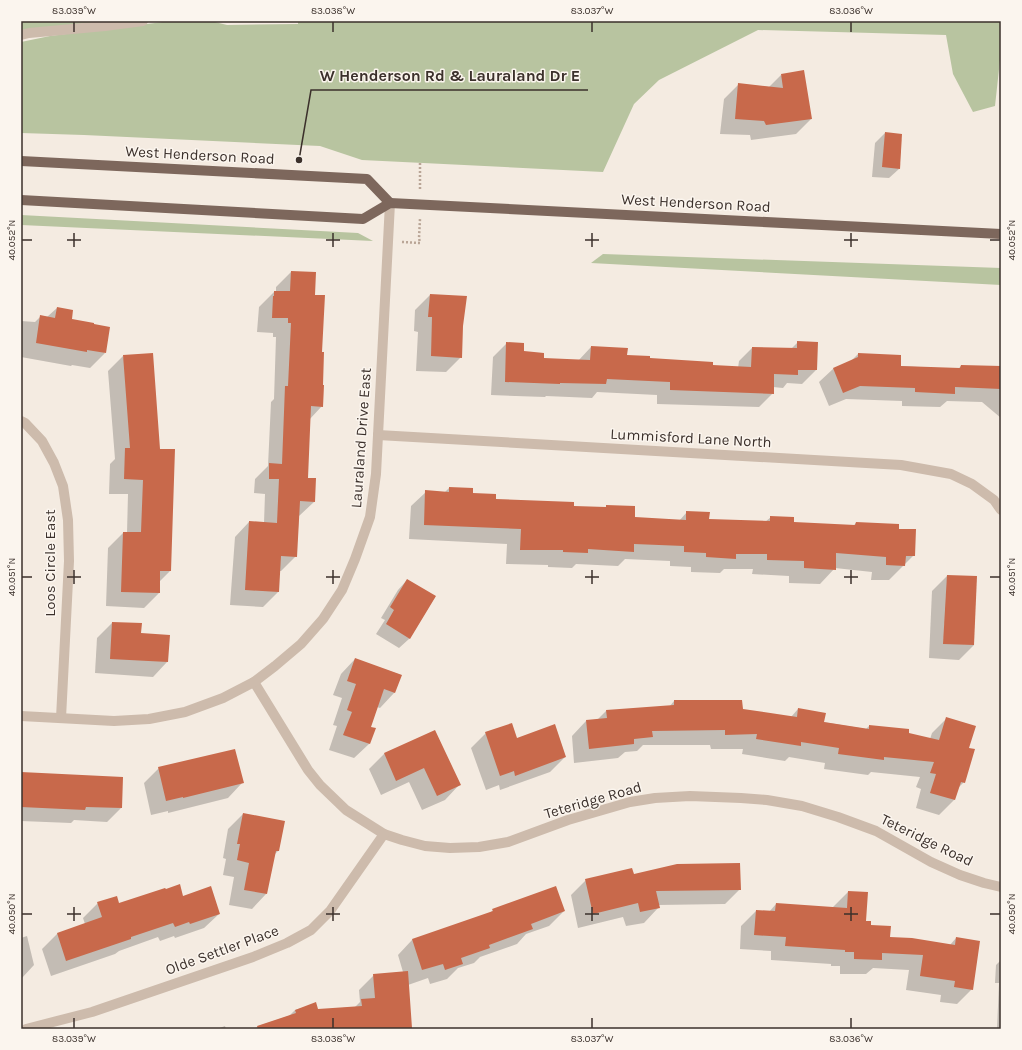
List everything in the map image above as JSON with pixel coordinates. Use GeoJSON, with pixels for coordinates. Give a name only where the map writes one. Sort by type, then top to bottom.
{"type":"FeatureCollection","features":[{"type":"Feature","properties":{"kind":"main road","name":"West Henderson Road"},"geometry":{"type":"LineString","coordinates":[[21,161],[367,179],[390,203],[1001,234]]}},
{"type":"Feature","properties":{"kind":"main road"},"geometry":{"type":"LineString","coordinates":[[21,200],[364,219],[390,203]]}},
{"type":"Feature","properties":{"kind":"street"},"geometry":{"type":"LineString","coordinates":[[21,35],[143,21]]}},
{"type":"Feature","properties":{"kind":"street","name":"Lauraland Drive East"},"geometry":{"type":"LineString","coordinates":[[21,716],[114,721],[149,719],[185,712],[223,698],[254,682],[300,644],[323,619],[342,590],[370,517],[376,474],[390,203]]}},
{"type":"Feature","properties":{"kind":"street","name":"Loos Circle East"},"geometry":{"type":"LineString","coordinates":[[21,421],[25,423],[42,441],[54,462],[63,486],[68,520],[69,561],[61,718]]}},
{"type":"Feature","properties":{"kind":"street","name":"Lummisford Lane North"},"geometry":{"type":"LineString","coordinates":[[378,435],[901,465],[951,474],[972,484],[994,500],[1001,510]]}},
{"type":"Feature","properties":{"kind":"street","name":"Teteridge Road"},"geometry":{"type":"LineString","coordinates":[[254,682],[308,770],[320,785],[346,810],[384,834],[402,840],[425,846],[450,848],[479,847],[508,842],[568,820],[630,802],[655,798],[690,796],[767,800],[802,806],[876,831],[932,862],[960,875],[984,884],[1001,887]]}},
{"type":"Feature","properties":{"kind":"street","name":"Olde Settler Place"},"geometry":{"type":"LineString","coordinates":[[26,1029],[92,1012],[253,957],[287,943],[311,930],[330,911],[384,834]]}},
{"type":"Feature","properties":{"kind":"green space"},"geometry":{"type":"Polygon","coordinates":[[[21,21],[105,21],[21,31],[21,21]]]}},
{"type":"Feature","properties":{"kind":"green space"},"geometry":{"type":"Polygon","coordinates":[[[171,21],[211,21],[227,25],[298,24],[298,21],[1001,21],[1001,51],[995,106],[973,112],[953,74],[946,35],[758,30],[659,80],[634,104],[603,172],[362,160],[320,146],[21,133],[21,42],[50,36],[171,21]]]}},
{"type":"Feature","properties":{"kind":"green space"},"geometry":{"type":"Polygon","coordinates":[[[21,215],[358,233],[373,241],[21,225],[21,215]]]}},
{"type":"Feature","properties":{"kind":"green space"},"geometry":{"type":"Polygon","coordinates":[[[603,254],[1001,268],[1001,285],[591,263],[603,254]]]}},
{"type":"Feature","properties":{"kind":"building"},"geometry":{"type":"Polygon","coordinates":[[[804,70],[812,119],[766,125],[764,121],[735,119],[738,83],[783,88],[781,74],[804,70]]]}},
{"type":"Feature","properties":{"kind":"building"},"geometry":{"type":"Polygon","coordinates":[[[885,132],[902,134],[900,169],[882,167],[885,132]]]}},
{"type":"Feature","properties":{"kind":"building"},"geometry":{"type":"Polygon","coordinates":[[[291,271],[316,272],[315,295],[325,295],[322,352],[324,352],[323,407],[311,406],[308,478],[316,478],[315,502],[300,501],[297,557],[281,556],[279,592],[245,590],[249,521],[277,523],[279,479],[269,479],[269,463],[282,464],[285,386],[288,386],[291,323],[288,323],[288,318],[272,318],[273,296],[274,291],[290,291],[291,271]]]}},
{"type":"Feature","properties":{"kind":"building"},"geometry":{"type":"Polygon","coordinates":[[[430,294],[467,296],[463,326],[462,358],[431,356],[432,317],[428,317],[430,294]]]}},
{"type":"Feature","properties":{"kind":"building"},"geometry":{"type":"Polygon","coordinates":[[[57,307],[73,310],[72,319],[110,327],[106,353],[87,350],[87,352],[36,343],[40,315],[55,318],[57,307]]]}},
{"type":"Feature","properties":{"kind":"building"},"geometry":{"type":"Polygon","coordinates":[[[797,341],[818,342],[817,370],[798,370],[798,375],[774,374],[774,394],[670,390],[670,382],[607,379],[606,384],[505,382],[506,342],[524,343],[524,351],[544,353],[544,358],[590,360],[591,346],[628,348],[627,355],[713,362],[713,365],[751,367],[752,347],[797,348],[797,341]]]}},
{"type":"Feature","properties":{"kind":"building"},"geometry":{"type":"Polygon","coordinates":[[[153,353],[160,449],[175,449],[171,571],[160,571],[160,593],[121,592],[123,532],[141,532],[143,480],[124,479],[125,448],[130,448],[123,355],[153,353]]]}},
{"type":"Feature","properties":{"kind":"building"},"geometry":{"type":"Polygon","coordinates":[[[858,353],[901,355],[901,366],[960,368],[961,365],[1001,366],[1001,389],[955,387],[955,394],[915,392],[915,388],[860,386],[843,393],[833,368],[858,357],[858,353]]]}},
{"type":"Feature","properties":{"kind":"building"},"geometry":{"type":"Polygon","coordinates":[[[449,487],[473,488],[473,493],[496,494],[496,499],[574,502],[574,506],[635,506],[635,517],[686,520],[686,511],[710,512],[709,519],[770,521],[770,516],[794,517],[794,522],[855,525],[856,522],[899,524],[899,529],[916,529],[915,556],[906,556],[905,566],[886,565],[886,557],[836,553],[836,570],[804,568],[804,561],[767,560],[767,554],[736,554],[736,559],[706,557],[706,553],[684,552],[684,546],[634,544],[634,552],[588,549],[588,553],[563,552],[563,550],[520,550],[521,529],[424,525],[425,490],[449,492],[449,487]]]}},
{"type":"Feature","properties":{"kind":"building"},"geometry":{"type":"Polygon","coordinates":[[[947,575],[977,576],[974,645],[943,644],[947,575]]]}},
{"type":"Feature","properties":{"kind":"building"},"geometry":{"type":"Polygon","coordinates":[[[407,579],[436,596],[410,639],[386,624],[394,610],[390,607],[407,579]]]}},
{"type":"Feature","properties":{"kind":"building"},"geometry":{"type":"Polygon","coordinates":[[[112,622],[142,623],[141,633],[170,635],[168,662],[110,659],[112,622]]]}},
{"type":"Feature","properties":{"kind":"building"},"geometry":{"type":"Polygon","coordinates":[[[355,658],[402,675],[395,693],[384,689],[371,727],[376,728],[370,744],[343,735],[352,712],[347,710],[356,684],[347,681],[355,658]]]}},
{"type":"Feature","properties":{"kind":"building"},"geometry":{"type":"Polygon","coordinates":[[[674,700],[742,700],[743,709],[797,717],[798,708],[826,713],[824,722],[869,729],[869,725],[909,729],[909,733],[939,740],[946,717],[976,726],[969,748],[975,749],[965,783],[961,782],[955,800],[930,793],[936,774],[930,773],[934,762],[884,757],[884,760],[838,754],[839,748],[801,742],[801,746],[756,739],[757,734],[725,735],[725,730],[652,731],[653,737],[634,739],[634,744],[589,749],[586,720],[607,718],[606,710],[674,705],[674,700]]]}},
{"type":"Feature","properties":{"kind":"building"},"geometry":{"type":"Polygon","coordinates":[[[512,723],[517,738],[555,724],[566,757],[515,776],[514,771],[500,776],[485,732],[512,723]]]}},
{"type":"Feature","properties":{"kind":"building"},"geometry":{"type":"Polygon","coordinates":[[[435,730],[461,785],[437,796],[424,768],[396,781],[384,753],[435,730]]]}},
{"type":"Feature","properties":{"kind":"building"},"geometry":{"type":"Polygon","coordinates":[[[235,749],[244,783],[166,801],[158,767],[235,749]]]}},
{"type":"Feature","properties":{"kind":"building"},"geometry":{"type":"Polygon","coordinates":[[[21,772],[123,777],[122,808],[86,807],[85,810],[21,807],[21,772]]]}},
{"type":"Feature","properties":{"kind":"building"},"geometry":{"type":"Polygon","coordinates":[[[243,813],[285,821],[279,851],[276,851],[267,894],[244,890],[249,863],[237,860],[240,844],[237,844],[243,813]]]}},
{"type":"Feature","properties":{"kind":"building"},"geometry":{"type":"Polygon","coordinates":[[[740,863],[741,890],[656,891],[660,908],[640,912],[638,903],[593,914],[585,879],[632,868],[634,874],[677,864],[740,863]]]}},
{"type":"Feature","properties":{"kind":"building"},"geometry":{"type":"Polygon","coordinates":[[[180,884],[183,896],[211,886],[220,914],[190,924],[189,922],[175,927],[173,923],[66,961],[57,933],[102,917],[97,902],[117,896],[119,903],[180,884]]]}},
{"type":"Feature","properties":{"kind":"building"},"geometry":{"type":"Polygon","coordinates":[[[556,886],[565,911],[531,924],[533,929],[489,945],[490,948],[461,958],[463,964],[445,970],[443,964],[422,970],[412,939],[493,911],[492,909],[556,886]]]}},
{"type":"Feature","properties":{"kind":"building"},"geometry":{"type":"Polygon","coordinates":[[[848,891],[868,892],[866,921],[871,921],[871,925],[891,926],[890,937],[912,938],[955,945],[956,937],[980,941],[973,990],[954,987],[955,981],[920,976],[923,955],[882,953],[882,960],[854,959],[854,952],[845,952],[845,950],[785,946],[786,937],[754,935],[756,910],[775,911],[776,903],[847,908],[848,891]]]}},
{"type":"Feature","properties":{"kind":"building"},"geometry":{"type":"Polygon","coordinates":[[[408,971],[412,1028],[258,1029],[257,1026],[296,1013],[295,1010],[316,1002],[318,1009],[362,1006],[361,999],[375,998],[373,974],[408,971]]]}},
{"type":"Feature","properties":{"kind":"place","name":"W Henderson Rd & Lauraland Dr E"},"geometry":{"type":"Point","coordinates":[299,160]}}]}
